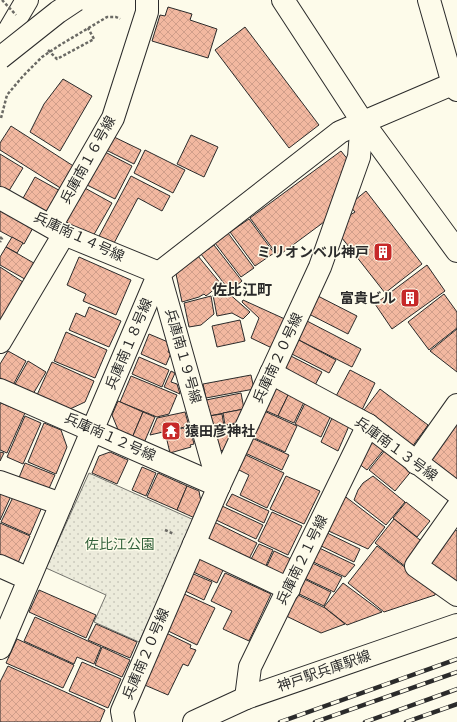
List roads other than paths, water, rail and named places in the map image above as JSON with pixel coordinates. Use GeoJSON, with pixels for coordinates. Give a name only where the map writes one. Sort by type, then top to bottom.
{"type":"FeatureCollection","features":[{"type":"Feature","properties":{"kind":"main road"},"geometry":{"type":"LineString","coordinates":[[0,46],[27,0]]}},
{"type":"Feature","properties":{"kind":"main road"},"geometry":{"type":"LineString","coordinates":[[0,58],[58,12],[76,0]]}},
{"type":"Feature","properties":{"kind":"main road","name":"兵庫南１６号線"},"geometry":{"type":"LineString","coordinates":[[0,342],[58,230],[113,118],[147,12],[148,0]]}},
{"type":"Feature","properties":{"kind":"main road"},"geometry":{"type":"LineString","coordinates":[[283,0],[362,122],[457,251]]}},
{"type":"Feature","properties":{"kind":"main road"},"geometry":{"type":"LineString","coordinates":[[429,0],[456,86]]}},
{"type":"Feature","properties":{"kind":"main road","name":"兵庫南１８号線"},"geometry":{"type":"LineString","coordinates":[[0,648],[159,273],[340,132],[456,86]]}},
{"type":"Feature","properties":{"kind":"main road","name":"兵庫南２０号線"},"geometry":{"type":"LineString","coordinates":[[124,722],[122,711],[219,486],[320,267],[359,157],[362,122]]}},
{"type":"Feature","properties":{"kind":"main road","name":"兵庫南１４号線"},"geometry":{"type":"LineString","coordinates":[[0,198],[58,230],[159,273]]}},
{"type":"Feature","properties":{"kind":"main road","name":"兵庫南１９号線"},"geometry":{"type":"LineString","coordinates":[[159,273],[219,486]]}},
{"type":"Feature","properties":{"kind":"main road","name":"兵庫南１３号線"},"geometry":{"type":"LineString","coordinates":[[271,373],[368,425],[457,493]]}},
{"type":"Feature","properties":{"kind":"main road","name":"兵庫南１２号線"},"geometry":{"type":"LineString","coordinates":[[0,390],[219,486]]}},
{"type":"Feature","properties":{"kind":"main road"},"geometry":{"type":"LineString","coordinates":[[416,463],[457,405]]}},
{"type":"Feature","properties":{"kind":"main road","name":"兵庫南２１号線"},"geometry":{"type":"LineString","coordinates":[[246,698],[250,668],[368,425]]}},
{"type":"Feature","properties":{"kind":"main road"},"geometry":{"type":"LineString","coordinates":[[0,482],[61,504]]}},
{"type":"Feature","properties":{"kind":"main road"},"geometry":{"type":"LineString","coordinates":[[457,508],[416,566],[457,595]]}},
{"type":"Feature","properties":{"kind":"main road"},"geometry":{"type":"LineString","coordinates":[[194,544],[289,589]]}},
{"type":"Feature","properties":{"kind":"main road"},"geometry":{"type":"LineString","coordinates":[[0,566],[29,579]]}},
{"type":"Feature","properties":{"kind":"main road","name":"神戸駅兵庫駅線"},"geometry":{"type":"LineString","coordinates":[[194,722],[246,698],[457,626]]}},
{"type":"Feature","properties":{"kind":"railway"},"geometry":{"type":"LineString","coordinates":[[280,722],[457,659]]}},
{"type":"Feature","properties":{"kind":"railway"},"geometry":{"type":"LineString","coordinates":[[315,722],[457,672]]}},
{"type":"Feature","properties":{"kind":"railway"},"geometry":{"type":"LineString","coordinates":[[365,722],[457,689]]}},
{"type":"Feature","properties":{"kind":"railway"},"geometry":{"type":"LineString","coordinates":[[406,722],[457,704]]}},
{"type":"Feature","properties":{"kind":"place","name":"ミリオンベル神戸"},"geometry":{"type":"Point","coordinates":[383,252]}},
{"type":"Feature","properties":{"kind":"place","name":"富貴ビル"},"geometry":{"type":"Point","coordinates":[410,298]}},
{"type":"Feature","properties":{"kind":"place","name":"猿田彦神社"},"geometry":{"type":"Point","coordinates":[171,431]}},
{"type":"Feature","properties":{"kind":"district","name":"佐比江町"},"geometry":{"type":"Point","coordinates":[242,290]}},
{"type":"Feature","properties":{"kind":"park label","name":"佐比江公園"},"geometry":{"type":"Point","coordinates":[120,544]}}]}
